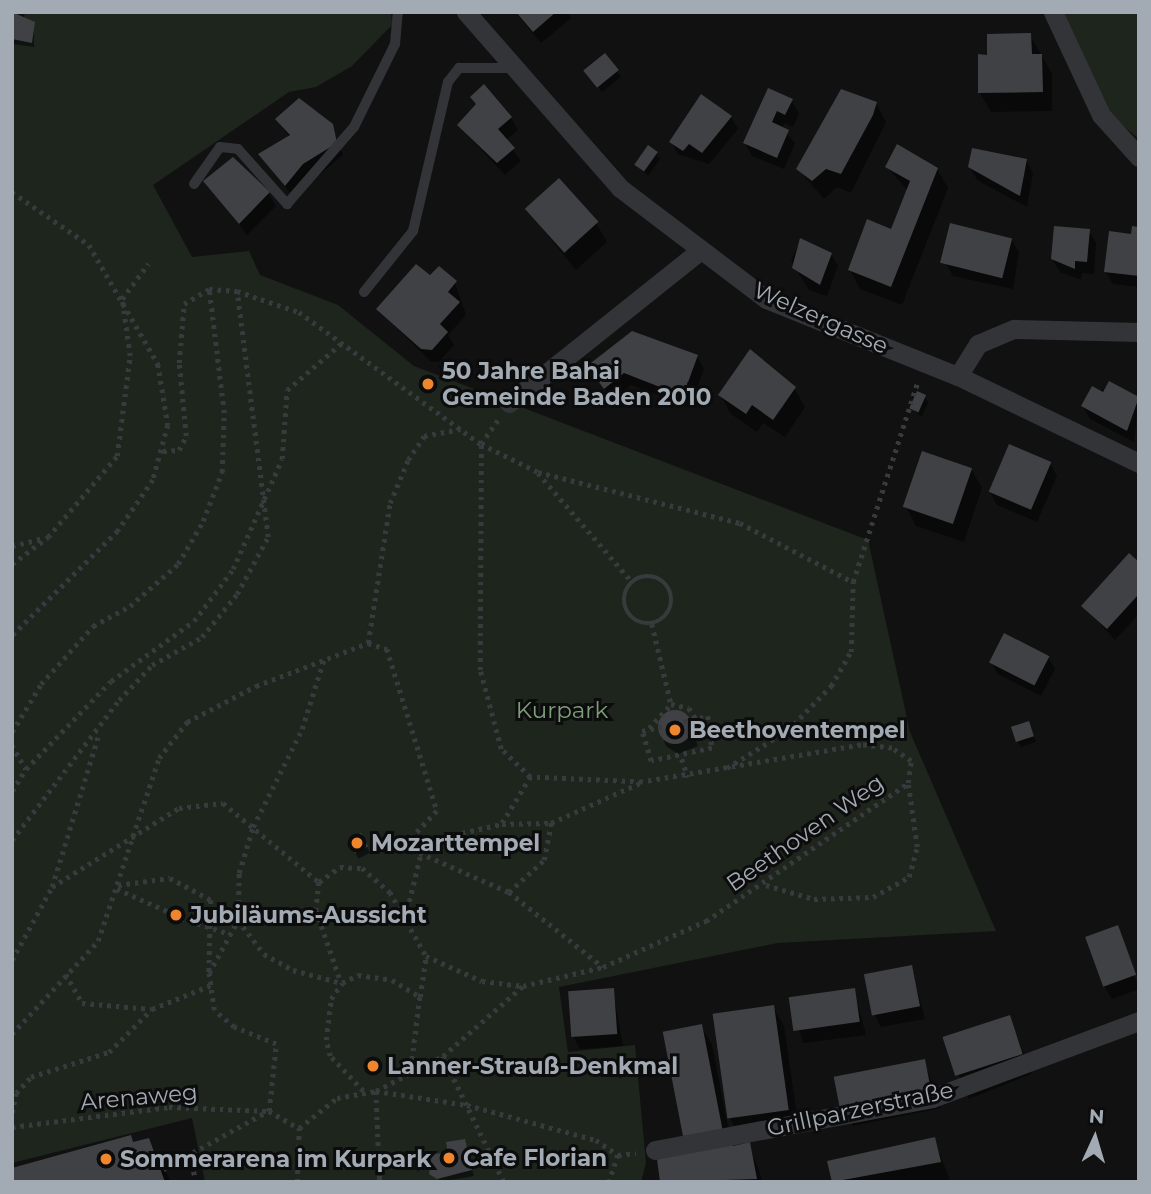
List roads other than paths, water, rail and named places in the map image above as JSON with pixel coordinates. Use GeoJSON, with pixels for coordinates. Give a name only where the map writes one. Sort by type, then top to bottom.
{"type":"FeatureCollection","features":[{"type":"Feature","properties":{"kind":"street","name":"Welzergasse"},"geometry":{"type":"LineString","coordinates":[[466,12],[522,70],[620,188],[698,252],[766,299],[958,376],[1139,463]]}},
{"type":"Feature","properties":{"kind":"street"},"geometry":{"type":"LineString","coordinates":[[1053,12],[1101,115],[1139,157]]}},
{"type":"Feature","properties":{"kind":"street"},"geometry":{"type":"LineString","coordinates":[[509,403],[698,252]]}},
{"type":"Feature","properties":{"kind":"street"},"geometry":{"type":"LineString","coordinates":[[958,376],[978,344],[1014,329],[1139,332]]}},
{"type":"Feature","properties":{"kind":"street","name":"Grillparzerstraße"},"geometry":{"type":"LineString","coordinates":[[655,1150],[932,1098],[1139,1021]]}},
{"type":"Feature","properties":{"kind":"lane"},"geometry":{"type":"LineString","coordinates":[[194,184],[220,147],[238,149],[287,204],[354,127],[395,44],[398,12]]}},
{"type":"Feature","properties":{"kind":"lane"},"geometry":{"type":"LineString","coordinates":[[364,292],[414,231],[448,82],[459,68],[484,64],[522,70]]}},
{"type":"Feature","properties":{"kind":"place","name":"50 Jahre Bahai Gemeinde Baden 2010"},"geometry":{"type":"Point","coordinates":[428,384]}},
{"type":"Feature","properties":{"kind":"place","name":"Beethoventempel"},"geometry":{"type":"Point","coordinates":[675,730]}},
{"type":"Feature","properties":{"kind":"place","name":"Mozarttempel"},"geometry":{"type":"Point","coordinates":[357,843]}},
{"type":"Feature","properties":{"kind":"place","name":"Jubiläums-Aussicht"},"geometry":{"type":"Point","coordinates":[176,915]}},
{"type":"Feature","properties":{"kind":"place","name":"Lanner-Strauß-Denkmal"},"geometry":{"type":"Point","coordinates":[373,1066]}},
{"type":"Feature","properties":{"kind":"place","name":"Cafe Florian"},"geometry":{"type":"Point","coordinates":[449,1158]}},
{"type":"Feature","properties":{"kind":"place","name":"Sommerarena im Kurpark"},"geometry":{"type":"Point","coordinates":[106,1159]}},
{"type":"Feature","properties":{"kind":"park label","name":"Kurpark"},"geometry":{"type":"Point","coordinates":[562,710]}}]}
